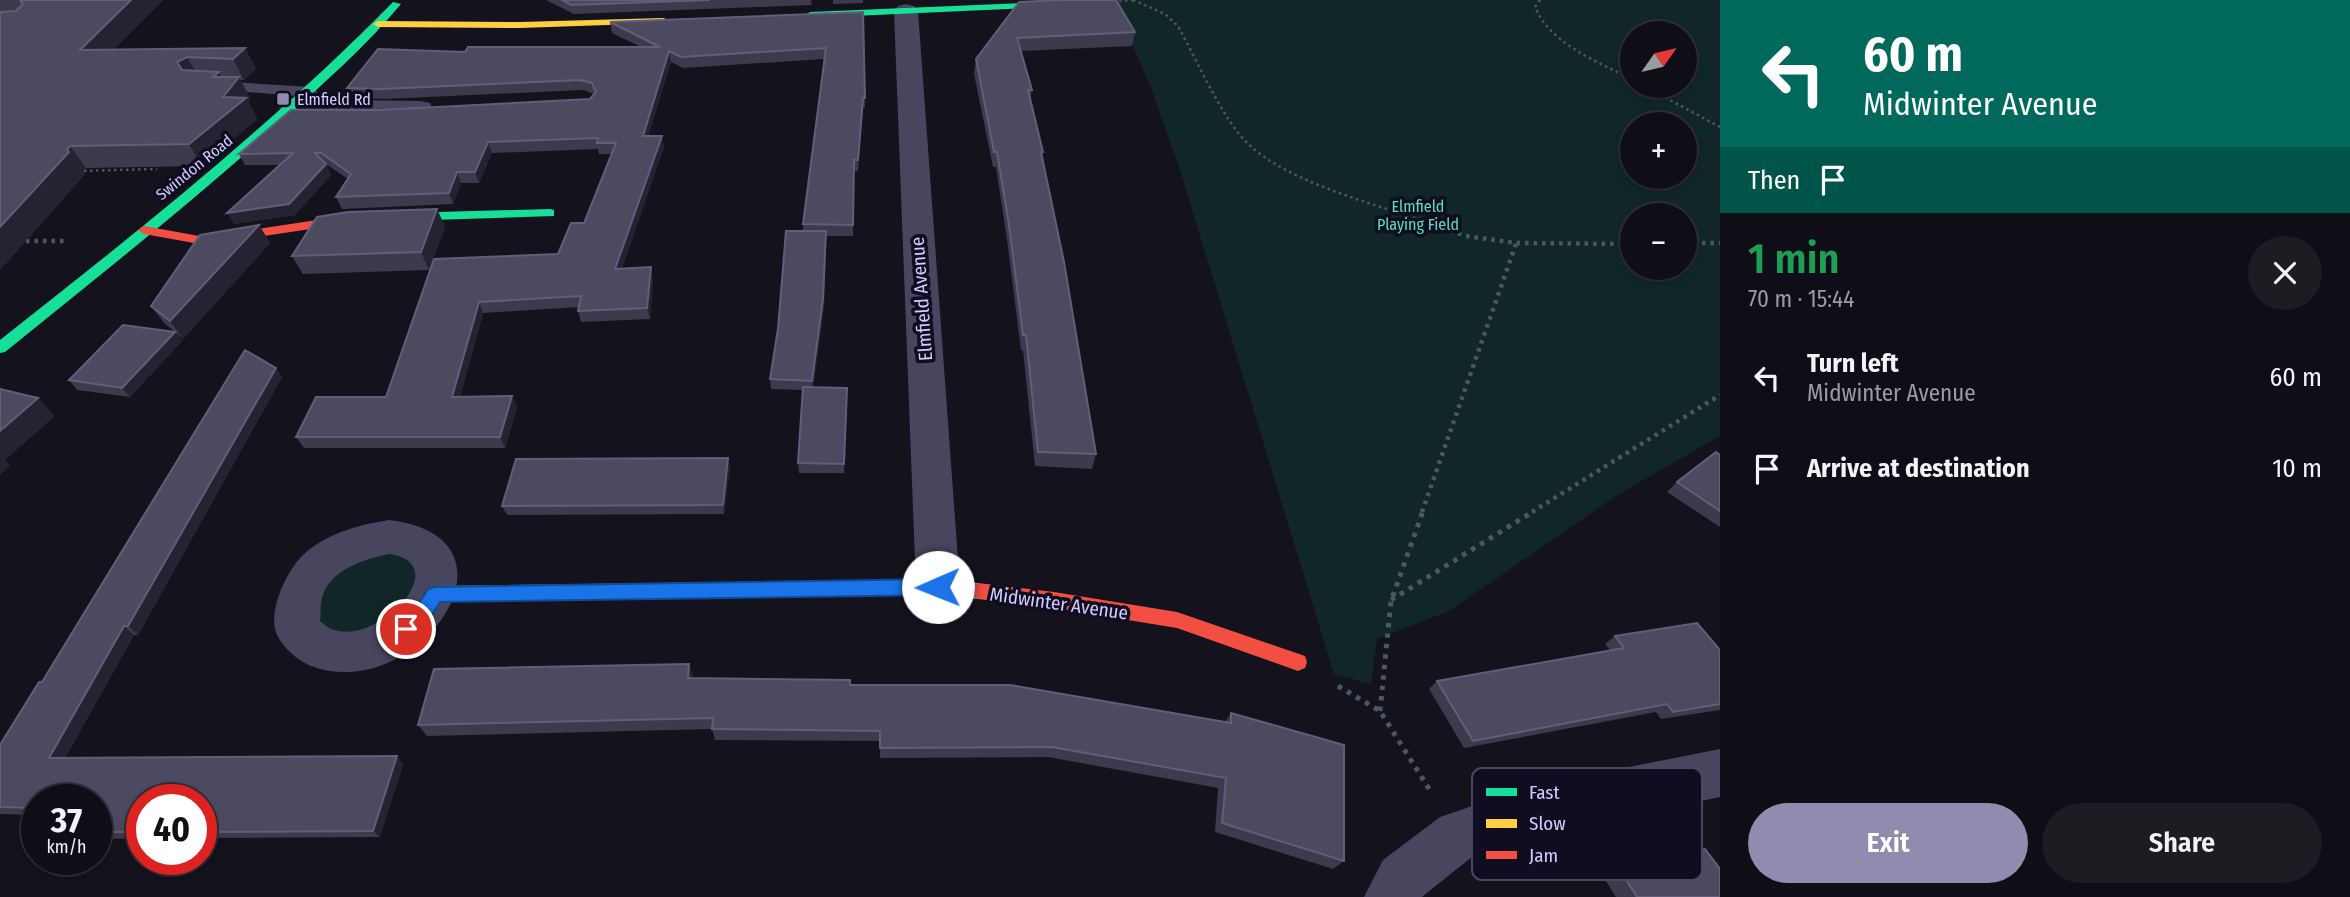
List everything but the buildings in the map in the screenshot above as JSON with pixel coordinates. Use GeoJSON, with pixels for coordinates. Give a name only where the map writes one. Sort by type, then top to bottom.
{"type":"FeatureCollection","features":[{"type":"Feature","properties":{"kind":"street","name":"Swindon Road"},"geometry":{"type":"LineString","coordinates":[[0,348],[301,100],[399,0]]}},
{"type":"Feature","properties":{"kind":"street"},"geometry":{"type":"LineString","coordinates":[[799,16],[1088,2]]}},
{"type":"Feature","properties":{"kind":"street","name":"Elmfield Avenue"},"geometry":{"type":"LineString","coordinates":[[906,12],[938,587]]}},
{"type":"Feature","properties":{"kind":"street"},"geometry":{"type":"LineString","coordinates":[[378,24],[520,25],[679,21]]}},
{"type":"Feature","properties":{"kind":"street"},"geometry":{"type":"LineString","coordinates":[[301,100],[384,110],[450,107]]}},
{"type":"Feature","properties":{"kind":"street"},"geometry":{"type":"LineString","coordinates":[[144,230],[205,241],[357,218],[550,213]]}},
{"type":"Feature","properties":{"kind":"street","name":"Midwinter Avenue"},"geometry":{"type":"LineString","coordinates":[[435,594],[938,587],[1054,600],[1177,620],[1298,662]]}},
{"type":"Feature","properties":{"kind":"street"},"geometry":{"type":"LineString","coordinates":[[1702,777],[1720,773]]}},
{"type":"Feature","properties":{"kind":"street"},"geometry":{"type":"LineString","coordinates":[[1391,897],[1402,880],[1458,835],[1472,830]]}},
{"type":"Feature","properties":{"kind":"lane"},"geometry":{"type":"LineString","coordinates":[[199,85],[301,100]]}},
{"type":"Feature","properties":{"kind":"path"},"geometry":{"type":"LineString","coordinates":[[1133,0],[1165,15],[1178,26],[1236,131],[1261,156],[1279,167],[1320,186],[1466,236],[1516,243],[1620,244]]}},
{"type":"Feature","properties":{"kind":"path"},"geometry":{"type":"LineString","coordinates":[[1539,0],[1535,7],[1537,16],[1549,30],[1620,71]]}},
{"type":"Feature","properties":{"kind":"path"},"geometry":{"type":"LineString","coordinates":[[1666,98],[1720,127]]}},
{"type":"Feature","properties":{"kind":"path"},"geometry":{"type":"LineString","coordinates":[[70,171],[223,166]]}},
{"type":"Feature","properties":{"kind":"path"},"geometry":{"type":"LineString","coordinates":[[1380,711],[1391,601],[1516,243]]}},
{"type":"Feature","properties":{"kind":"path"},"geometry":{"type":"LineString","coordinates":[[1697,243],[1720,243]]}},
{"type":"Feature","properties":{"kind":"path"},"geometry":{"type":"LineString","coordinates":[[1391,601],[1720,396]]}},
{"type":"Feature","properties":{"kind":"path"},"geometry":{"type":"LineString","coordinates":[[1298,662],[1380,711],[1458,835]]}},
{"type":"Feature","properties":{"kind":"green space","name":"Elmfield Playing Field"},"geometry":{"type":"Polygon","coordinates":[[[1113,0],[1720,0],[1720,436],[1619,494],[1449,611],[1377,639],[1371,684],[1334,674],[1180,170],[1151,88],[1113,0]]]}},
{"type":"Feature","properties":{"kind":"green space"},"geometry":{"type":"Polygon","coordinates":[[[358,548],[424,561],[415,614],[325,644],[307,590],[358,548]]]}},
{"type":"Feature","properties":{"kind":"traffic: fast"},"geometry":{"type":"LineString","coordinates":[[0,348],[254,141],[303,97],[396,4]]}},
{"type":"Feature","properties":{"kind":"traffic: fast"},"geometry":{"type":"LineString","coordinates":[[810,15],[1069,4]]}},
{"type":"Feature","properties":{"kind":"traffic: fast"},"geometry":{"type":"LineString","coordinates":[[401,217],[550,213]]}},
{"type":"Feature","properties":{"kind":"traffic: fast"},"geometry":{"type":"LineString","coordinates":[[435,594],[938,587],[978,591]]}},
{"type":"Feature","properties":{"kind":"traffic: slow"},"geometry":{"type":"LineString","coordinates":[[378,24],[520,25],[663,21]]}},
{"type":"Feature","properties":{"kind":"traffic: jam"},"geometry":{"type":"LineString","coordinates":[[144,230],[205,241],[357,218],[401,217]]}},
{"type":"Feature","properties":{"kind":"traffic: jam"},"geometry":{"type":"LineString","coordinates":[[978,591],[1177,620],[1298,662]]}},
{"type":"Feature","properties":{"kind":"place","name":"Elmfield Rd"},"geometry":{"type":"Point","coordinates":[283,99]}},
{"type":"Feature","properties":{"kind":"route"},"geometry":{"type":"LineString","coordinates":[[406,629],[419,619],[435,594],[938,587]]}}]}
